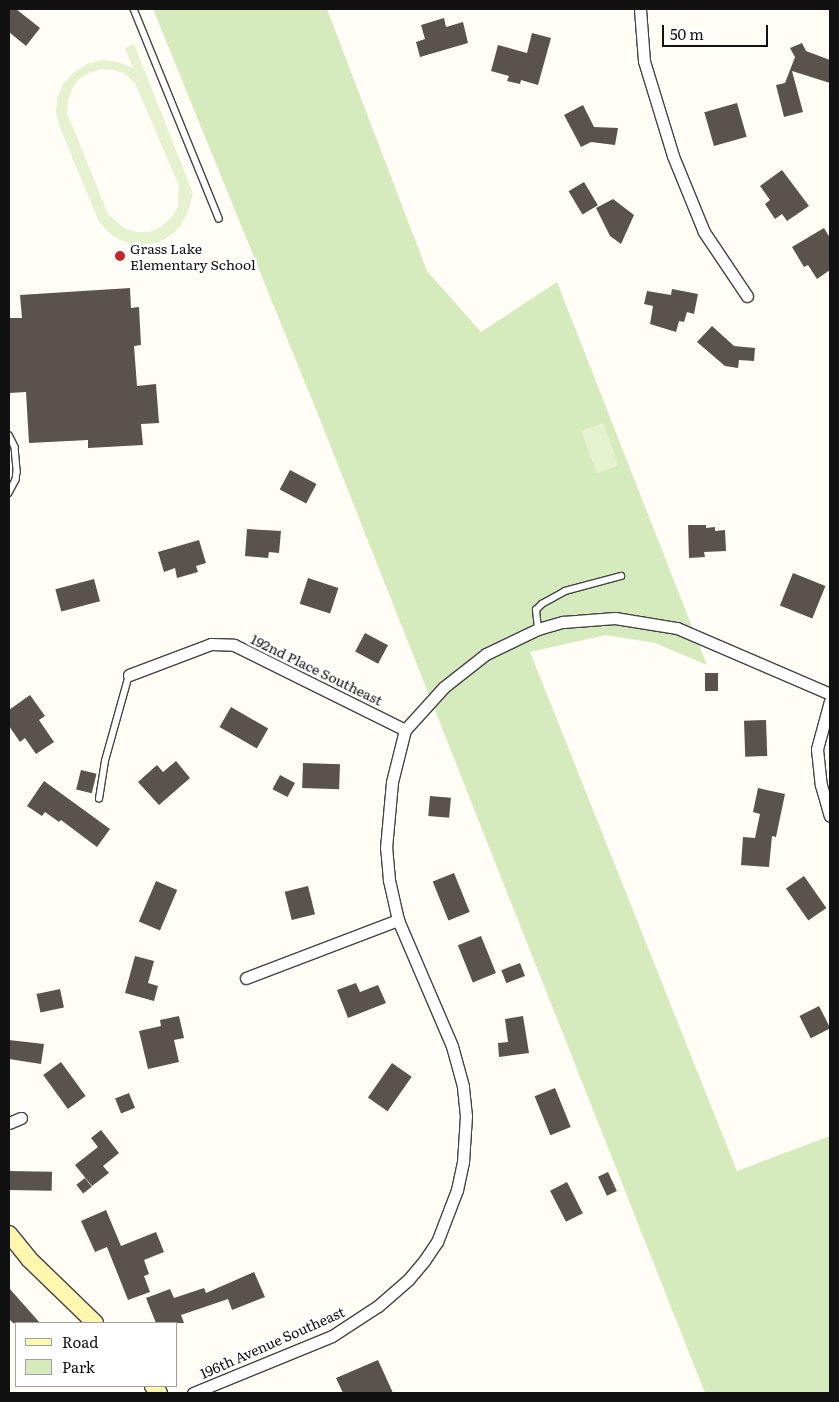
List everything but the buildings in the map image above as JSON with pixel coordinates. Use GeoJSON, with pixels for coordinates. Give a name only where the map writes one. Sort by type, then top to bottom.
{"type":"FeatureCollection","features":[{"type":"Feature","properties":{"kind":"street"},"geometry":{"type":"LineString","coordinates":[[640,9],[644,61],[673,156],[704,232],[747,296]]}},
{"type":"Feature","properties":{"kind":"street"},"geometry":{"type":"LineString","coordinates":[[405,730],[444,687],[486,654],[538,629],[563,622],[615,618],[677,628],[830,694]]}},
{"type":"Feature","properties":{"kind":"street","name":"192nd Place Southeast"},"geometry":{"type":"LineString","coordinates":[[129,675],[211,644],[234,645],[405,730]]}},
{"type":"Feature","properties":{"kind":"street"},"geometry":{"type":"LineString","coordinates":[[830,701],[817,749],[821,785],[830,816]]}},
{"type":"Feature","properties":{"kind":"street","name":"196th Avenue Southeast"},"geometry":{"type":"LineString","coordinates":[[194,1393],[332,1336],[354,1324],[408,1280],[436,1242],[457,1190],[463,1162],[466,1116],[463,1086],[452,1046],[398,920],[389,880],[386,848],[392,782],[405,730]]}},
{"type":"Feature","properties":{"kind":"street"},"geometry":{"type":"LineString","coordinates":[[246,978],[398,920]]}},
{"type":"Feature","properties":{"kind":"street"},"geometry":{"type":"LineString","coordinates":[[9,1123],[21,1118]]}},
{"type":"Feature","properties":{"kind":"street"},"geometry":{"type":"LineString","coordinates":[[9,1234],[29,1259],[94,1322]]}},
{"type":"Feature","properties":{"kind":"lane"},"geometry":{"type":"LineString","coordinates":[[134,9],[219,218]]}},
{"type":"Feature","properties":{"kind":"lane"},"geometry":{"type":"LineString","coordinates":[[9,436],[15,446],[17,472],[16,480],[9,493]]}},
{"type":"Feature","properties":{"kind":"lane"},"geometry":{"type":"LineString","coordinates":[[538,629],[536,610],[542,604],[565,591],[621,576]]}},
{"type":"Feature","properties":{"kind":"lane"},"geometry":{"type":"LineString","coordinates":[[99,800],[105,761],[129,675]]}},
{"type":"Feature","properties":{"kind":"green space"},"geometry":{"type":"Polygon","coordinates":[[[153,9],[327,9],[427,271],[481,332],[557,282],[707,665],[655,643],[606,635],[530,652],[737,1171],[830,1136],[830,1393],[705,1393],[321,422],[153,9]]]}},
{"type":"Feature","properties":{"kind":"green space"},"geometry":{"type":"Polygon","coordinates":[[[134,44],[193,193],[188,212],[181,225],[170,236],[157,243],[142,245],[128,243],[114,237],[99,222],[60,128],[56,113],[57,99],[63,84],[74,72],[87,64],[103,60],[119,62],[133,68],[125,48],[134,44]],[[101,69],[79,79],[72,89],[67,113],[108,214],[124,228],[136,232],[149,232],[161,227],[171,218],[178,207],[179,186],[135,83],[125,74],[114,70],[101,69]]]}},
{"type":"Feature","properties":{"kind":"green space"},"geometry":{"type":"Polygon","coordinates":[[[603,423],[618,465],[597,473],[581,431],[603,423]]]}},
{"type":"Feature","properties":{"kind":"place","name":"Grass Lake Elementary School"},"geometry":{"type":"Point","coordinates":[120,256]}}]}
